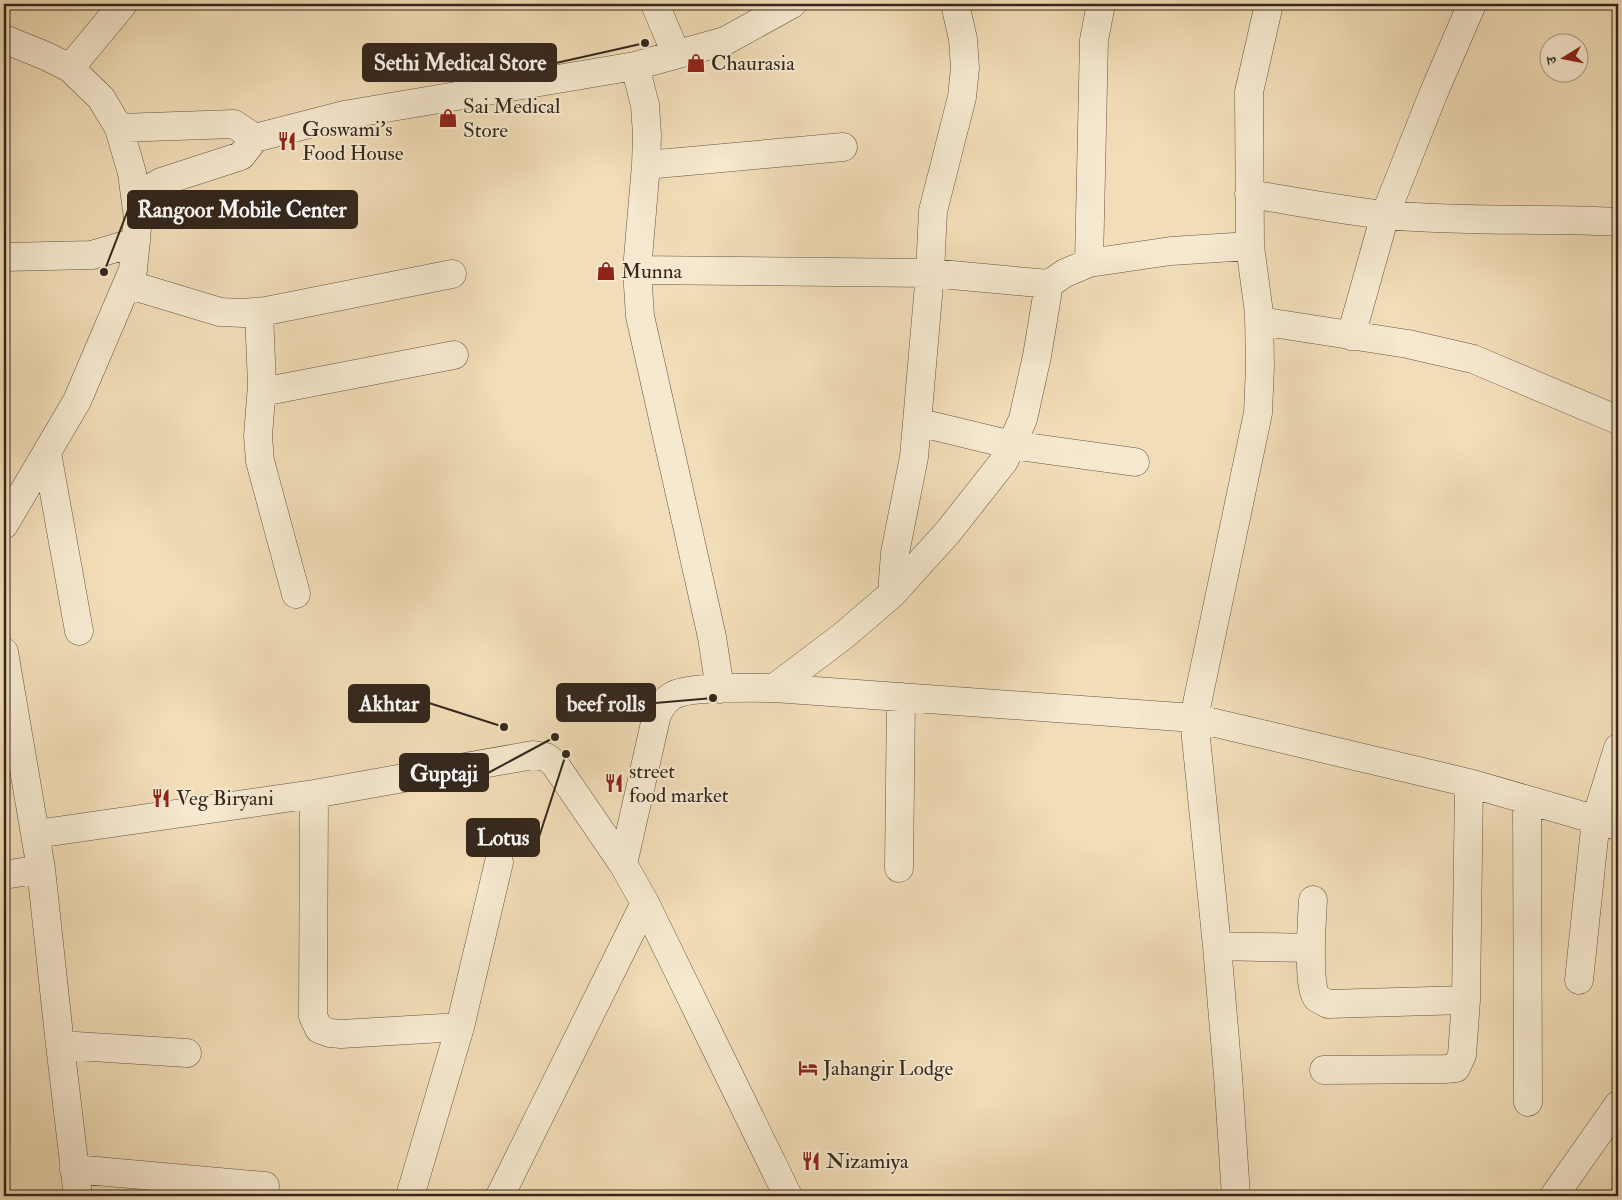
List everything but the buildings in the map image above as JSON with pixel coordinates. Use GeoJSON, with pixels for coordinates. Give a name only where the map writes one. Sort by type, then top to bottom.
{"type":"FeatureCollection","features":[{"type":"Feature","properties":{"kind":"street"},"geometry":{"type":"LineString","coordinates":[[70,68],[123,4]]}},
{"type":"Feature","properties":{"kind":"street"},"geometry":{"type":"LineString","coordinates":[[655,4],[676,54]]}},
{"type":"Feature","properties":{"kind":"street"},"geometry":{"type":"LineString","coordinates":[[136,200],[161,182],[241,156],[255,138],[344,115],[635,66],[725,41],[792,4]]}},
{"type":"Feature","properties":{"kind":"street"},"geometry":{"type":"LineString","coordinates":[[892,594],[894,553],[914,457],[930,273],[933,211],[962,97],[965,68],[963,39],[955,4]]}},
{"type":"Feature","properties":{"kind":"street"},"geometry":{"type":"LineString","coordinates":[[1089,263],[1094,40],[1101,4]]}},
{"type":"Feature","properties":{"kind":"street"},"geometry":{"type":"LineString","coordinates":[[1236,1196],[1217,946],[1194,718],[1258,413],[1259,321],[1250,246],[1249,92],[1269,4]]}},
{"type":"Feature","properties":{"kind":"street"},"geometry":{"type":"LineString","coordinates":[[1351,336],[1385,215],[1434,92],[1472,4]]}},
{"type":"Feature","properties":{"kind":"street"},"geometry":{"type":"LineString","coordinates":[[4,39],[70,68],[101,98],[119,128],[132,173],[138,218],[133,270],[77,401],[4,525]]}},
{"type":"Feature","properties":{"kind":"street"},"geometry":{"type":"LineString","coordinates":[[635,66],[644,105],[646,135],[646,165],[637,270],[640,316],[712,637],[720,689]]}},
{"type":"Feature","properties":{"kind":"street"},"geometry":{"type":"LineString","coordinates":[[119,128],[234,124],[255,138]]}},
{"type":"Feature","properties":{"kind":"street"},"geometry":{"type":"LineString","coordinates":[[646,165],[843,147]]}},
{"type":"Feature","properties":{"kind":"street"},"geometry":{"type":"LineString","coordinates":[[1249,194],[1385,215],[1483,220],[1618,222]]}},
{"type":"Feature","properties":{"kind":"street"},"geometry":{"type":"LineString","coordinates":[[4,257],[92,255],[136,242]]}},
{"type":"Feature","properties":{"kind":"street"},"geometry":{"type":"LineString","coordinates":[[637,270],[930,273],[1049,284],[1065,273],[1089,263],[1171,252],[1250,246]]}},
{"type":"Feature","properties":{"kind":"street"},"geometry":{"type":"LineString","coordinates":[[127,284],[220,312],[243,314],[452,274]]}},
{"type":"Feature","properties":{"kind":"street"},"geometry":{"type":"LineString","coordinates":[[774,688],[843,636],[892,594],[948,532],[1004,461],[1023,419],[1037,356],[1049,284]]}},
{"type":"Feature","properties":{"kind":"street"},"geometry":{"type":"LineString","coordinates":[[259,312],[262,353],[262,392],[258,436],[260,461],[296,594]]}},
{"type":"Feature","properties":{"kind":"street"},"geometry":{"type":"LineString","coordinates":[[1259,321],[1408,344],[1473,359],[1618,420]]}},
{"type":"Feature","properties":{"kind":"street"},"geometry":{"type":"LineString","coordinates":[[262,392],[454,355]]}},
{"type":"Feature","properties":{"kind":"street"},"geometry":{"type":"LineString","coordinates":[[917,422],[1012,445],[1135,462]]}},
{"type":"Feature","properties":{"kind":"street"},"geometry":{"type":"LineString","coordinates":[[47,453],[79,631]]}},
{"type":"Feature","properties":{"kind":"street"},"geometry":{"type":"LineString","coordinates":[[4,652],[42,869],[78,1196]]}},
{"type":"Feature","properties":{"kind":"street"},"geometry":{"type":"LineString","coordinates":[[624,864],[657,714],[663,703],[672,696],[684,692],[720,689],[774,688],[1194,718],[1469,783],[1607,823]]}},
{"type":"Feature","properties":{"kind":"street"},"geometry":{"type":"LineString","coordinates":[[899,868],[900,697]]}},
{"type":"Feature","properties":{"kind":"street"},"geometry":{"type":"LineString","coordinates":[[1579,980],[1607,823],[1618,748]]}},
{"type":"Feature","properties":{"kind":"street"},"geometry":{"type":"LineString","coordinates":[[36,834],[314,794],[533,755],[546,757],[554,763],[624,864],[788,1196]]}},
{"type":"Feature","properties":{"kind":"street"},"geometry":{"type":"LineString","coordinates":[[1324,1070],[1445,1070],[1456,1068],[1462,1055],[1466,1000],[1469,783]]}},
{"type":"Feature","properties":{"kind":"street"},"geometry":{"type":"LineString","coordinates":[[314,794],[313,1016],[319,1029],[341,1034],[460,1027]]}},
{"type":"Feature","properties":{"kind":"street"},"geometry":{"type":"LineString","coordinates":[[1526,800],[1528,1102]]}},
{"type":"Feature","properties":{"kind":"street"},"geometry":{"type":"LineString","coordinates":[[410,1196],[460,1027],[499,862]]}},
{"type":"Feature","properties":{"kind":"street"},"geometry":{"type":"LineString","coordinates":[[4,875],[42,869]]}},
{"type":"Feature","properties":{"kind":"street"},"geometry":{"type":"LineString","coordinates":[[1313,900],[1312,988],[1316,998],[1328,1004],[1466,1000]]}},
{"type":"Feature","properties":{"kind":"street"},"geometry":{"type":"LineString","coordinates":[[500,1196],[644,903]]}},
{"type":"Feature","properties":{"kind":"street"},"geometry":{"type":"LineString","coordinates":[[1217,946],[1311,948]]}},
{"type":"Feature","properties":{"kind":"street"},"geometry":{"type":"LineString","coordinates":[[60,1045],[187,1053]]}},
{"type":"Feature","properties":{"kind":"street"},"geometry":{"type":"LineString","coordinates":[[1554,1196],[1618,1105]]}},
{"type":"Feature","properties":{"kind":"street"},"geometry":{"type":"LineString","coordinates":[[74,1169],[265,1186]]}},
{"type":"Feature","properties":{"kind":"place","name":"Sethi Medical Store"},"geometry":{"type":"Point","coordinates":[645,43]}},
{"type":"Feature","properties":{"kind":"place","name":"Chaurasia"},"geometry":{"type":"Point","coordinates":[696,63]}},
{"type":"Feature","properties":{"kind":"place","name":"Sai Medical Store"},"geometry":{"type":"Point","coordinates":[448,118]}},
{"type":"Feature","properties":{"kind":"place","name":"Goswami's Food House"},"geometry":{"type":"Point","coordinates":[287,141]}},
{"type":"Feature","properties":{"kind":"place","name":"Munna"},"geometry":{"type":"Point","coordinates":[606,271]}},
{"type":"Feature","properties":{"kind":"place","name":"Rangoor Mobile Center"},"geometry":{"type":"Point","coordinates":[104,272]}},
{"type":"Feature","properties":{"kind":"place","name":"beef rolls"},"geometry":{"type":"Point","coordinates":[713,698]}},
{"type":"Feature","properties":{"kind":"place","name":"Akhtar"},"geometry":{"type":"Point","coordinates":[504,727]}},
{"type":"Feature","properties":{"kind":"place","name":"Guptaji"},"geometry":{"type":"Point","coordinates":[555,737]}},
{"type":"Feature","properties":{"kind":"place","name":"Lotus"},"geometry":{"type":"Point","coordinates":[566,754]}},
{"type":"Feature","properties":{"kind":"place","name":"street food market"},"geometry":{"type":"Point","coordinates":[614,783]}},
{"type":"Feature","properties":{"kind":"place","name":"Veg Biryani"},"geometry":{"type":"Point","coordinates":[161,798]}},
{"type":"Feature","properties":{"kind":"place","name":"Jahangir Lodge"},"geometry":{"type":"Point","coordinates":[808,1068]}},
{"type":"Feature","properties":{"kind":"place","name":"Nizamiya"},"geometry":{"type":"Point","coordinates":[811,1161]}}]}
